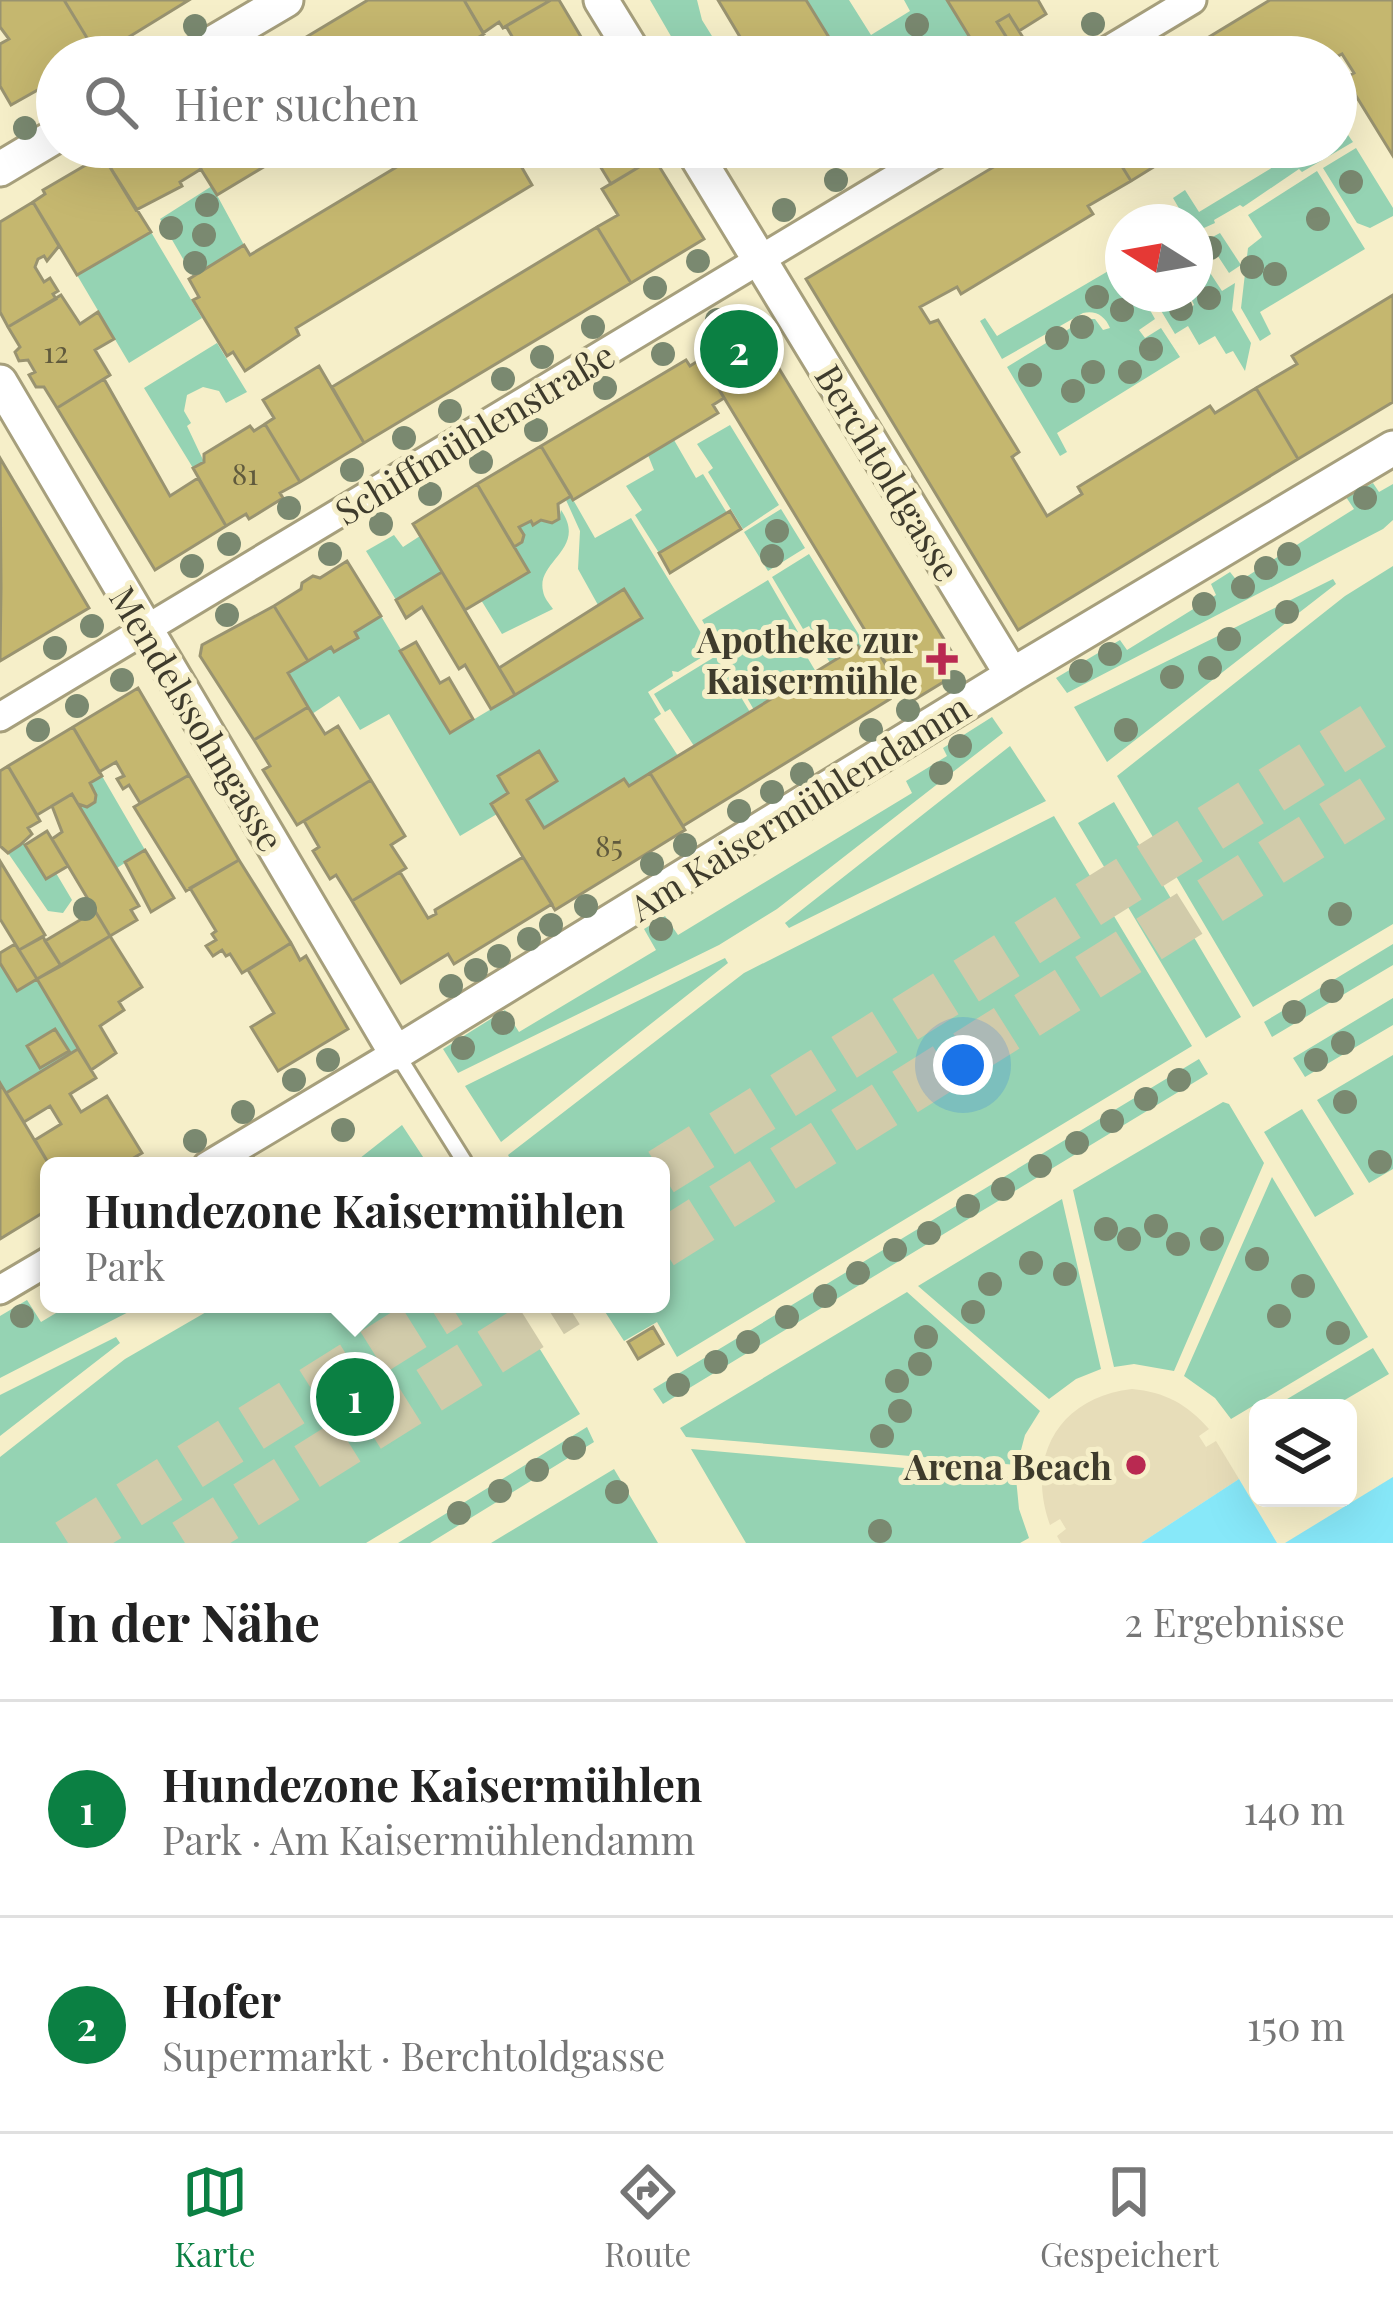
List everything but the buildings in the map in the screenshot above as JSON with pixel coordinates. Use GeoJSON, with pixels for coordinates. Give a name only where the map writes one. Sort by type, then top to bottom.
{"type":"FeatureCollection","features":[{"type":"Feature","properties":{"kind":"street"},"geometry":{"type":"LineString","coordinates":[[225,36],[286,0]]}},
{"type":"Feature","properties":{"kind":"street"},"geometry":{"type":"LineString","coordinates":[[601,0],[623,36]]}},
{"type":"Feature","properties":{"kind":"street"},"geometry":{"type":"LineString","coordinates":[[1132,36],[1192,0]]}},
{"type":"Feature","properties":{"kind":"street"},"geometry":{"type":"LineString","coordinates":[[0,169],[36,148]]}},
{"type":"Feature","properties":{"kind":"street","name":"Berchtoldgasse"},"geometry":{"type":"LineString","coordinates":[[704,168],[1012,675]]}},
{"type":"Feature","properties":{"kind":"street","name":"Schiffmühlenstraße"},"geometry":{"type":"LineString","coordinates":[[0,717],[912,168]]}},
{"type":"Feature","properties":{"kind":"street","name":"Mendelssohngasse"},"geometry":{"type":"LineString","coordinates":[[0,382],[396,1053]]}},
{"type":"Feature","properties":{"kind":"street","name":"Am Kaisermühlendamm"},"geometry":{"type":"LineString","coordinates":[[222,1157],[1393,448]]}},
{"type":"Feature","properties":{"kind":"street"},"geometry":{"type":"LineString","coordinates":[[0,1290],[40,1266]]}},
{"type":"Feature","properties":{"kind":"lane"},"geometry":{"type":"LineString","coordinates":[[396,1053],[461,1157]]}},
{"type":"Feature","properties":{"kind":"green space"},"geometry":{"type":"Polygon","coordinates":[[[650,0],[697,0],[712,36],[671,36],[650,0]]]}},
{"type":"Feature","properties":{"kind":"green space"},"geometry":{"type":"Polygon","coordinates":[[[806,0],[849,0],[871,35],[910,11],[904,0],[947,0],[969,36],[828,36],[806,0]]]}},
{"type":"Feature","properties":{"kind":"green space"},"geometry":{"type":"Polygon","coordinates":[[[1357,150],[1393,208],[1393,216],[1370,228],[1357,223],[1323,168],[1357,168],[1357,150]]]}},
{"type":"Feature","properties":{"kind":"green space"},"geometry":{"type":"Polygon","coordinates":[[[1271,168],[1309,168],[1299,169],[1215,223],[1212,204],[1271,168]]]}},
{"type":"Feature","properties":{"kind":"green space"},"geometry":{"type":"Polygon","coordinates":[[[1317,171],[1365,249],[1260,312],[1271,334],[1260,341],[1241,308],[1248,248],[1262,237],[1248,215],[1317,171]]]}},
{"type":"Feature","properties":{"kind":"green space"},"geometry":{"type":"Polygon","coordinates":[[[212,186],[244,245],[193,276],[160,219],[212,186]]]}},
{"type":"Feature","properties":{"kind":"green space"},"geometry":{"type":"Polygon","coordinates":[[[1185,190],[1194,204],[1176,204],[1173,198],[1185,190]]]}},
{"type":"Feature","properties":{"kind":"green space"},"geometry":{"type":"Polygon","coordinates":[[[151,232],[202,318],[129,363],[77,275],[151,232]]]}},
{"type":"Feature","properties":{"kind":"green space"},"geometry":{"type":"Polygon","coordinates":[[[1220,233],[1241,265],[1229,273],[1213,249],[1213,237],[1220,233]]]}},
{"type":"Feature","properties":{"kind":"green space"},"geometry":{"type":"Polygon","coordinates":[[[1105,273],[1105,312],[1151,312],[1155,319],[1139,330],[1145,338],[1161,328],[1180,357],[1057,433],[1067,452],[1060,456],[1007,367],[1085,319],[1095,319],[1103,330],[1110,328],[1108,324],[1096,313],[1083,313],[1002,359],[980,321],[985,318],[997,336],[1105,273]]]}},
{"type":"Feature","properties":{"kind":"green space"},"geometry":{"type":"Polygon","coordinates":[[[1213,277],[1222,291],[1235,283],[1232,310],[1251,343],[1245,371],[1233,351],[1226,354],[1215,336],[1199,345],[1188,326],[1175,334],[1162,312],[1178,316],[1213,312],[1213,277]]]}},
{"type":"Feature","properties":{"kind":"green space"},"geometry":{"type":"Polygon","coordinates":[[[217,343],[247,392],[226,403],[219,391],[203,387],[187,395],[184,411],[191,423],[187,426],[204,462],[193,468],[144,388],[217,343]]]}},
{"type":"Feature","properties":{"kind":"green space"},"geometry":{"type":"Polygon","coordinates":[[[730,425],[779,505],[743,529],[708,472],[713,468],[697,444],[730,425]]]}},
{"type":"Feature","properties":{"kind":"green space"},"geometry":{"type":"Polygon","coordinates":[[[674,440],[696,478],[703,474],[727,513],[659,553],[635,515],[642,510],[626,486],[654,470],[648,455],[674,440]]]}},
{"type":"Feature","properties":{"kind":"green space"},"geometry":{"type":"Polygon","coordinates":[[[1373,483],[1379,492],[1393,484],[1393,520],[1383,529],[1067,693],[1056,678],[1120,640],[1127,650],[1216,595],[1211,584],[1230,572],[1238,582],[1354,509],[1346,497],[1373,483]]]}},
{"type":"Feature","properties":{"kind":"green space"},"geometry":{"type":"Polygon","coordinates":[[[571,496],[595,538],[631,518],[712,651],[672,671],[673,676],[648,692],[661,714],[654,719],[678,756],[629,786],[623,779],[544,828],[527,800],[557,780],[539,752],[508,793],[491,804],[497,814],[460,836],[389,714],[360,730],[339,696],[312,714],[288,673],[331,647],[335,652],[358,638],[355,632],[381,616],[451,733],[642,619],[625,589],[598,605],[578,569],[580,531],[566,500],[571,496]]]}},
{"type":"Feature","properties":{"kind":"green space"},"geometry":{"type":"Polygon","coordinates":[[[781,509],[805,548],[768,571],[744,532],[781,509]]]}},
{"type":"Feature","properties":{"kind":"green space"},"geometry":{"type":"Polygon","coordinates":[[[561,510],[569,535],[543,581],[553,609],[502,634],[481,600],[529,572],[514,547],[524,535],[519,527],[531,521],[533,525],[541,520],[552,523],[561,510]]]}},
{"type":"Feature","properties":{"kind":"green space"},"geometry":{"type":"Polygon","coordinates":[[[394,535],[403,547],[420,536],[442,572],[396,600],[366,551],[394,535]]]}},
{"type":"Feature","properties":{"kind":"green space"},"geometry":{"type":"Polygon","coordinates":[[[809,554],[869,651],[863,655],[857,646],[830,663],[772,577],[809,554]]]}},
{"type":"Feature","properties":{"kind":"green space"},"geometry":{"type":"Polygon","coordinates":[[[1393,566],[1393,924],[1253,1007],[1117,776],[1345,596],[1393,566]]]}},
{"type":"Feature","properties":{"kind":"green space"},"geometry":{"type":"Polygon","coordinates":[[[1333,579],[1336,584],[1107,762],[1074,707],[1333,579]]]}},
{"type":"Feature","properties":{"kind":"green space"},"geometry":{"type":"Polygon","coordinates":[[[768,580],[816,672],[754,710],[702,620],[768,580]]]}},
{"type":"Feature","properties":{"kind":"green space"},"geometry":{"type":"Polygon","coordinates":[[[716,656],[750,712],[694,746],[654,694],[716,656]]]}},
{"type":"Feature","properties":{"kind":"green space"},"geometry":{"type":"Polygon","coordinates":[[[992,717],[1003,733],[777,909],[719,945],[458,1073],[443,1049],[505,1010],[519,1032],[656,950],[644,929],[665,916],[678,935],[912,793],[906,781],[947,756],[943,748],[992,717]]]}},
{"type":"Feature","properties":{"kind":"green space"},"geometry":{"type":"Polygon","coordinates":[[[1010,746],[1046,801],[789,928],[785,923],[1010,746]]]}},
{"type":"Feature","properties":{"kind":"green space"},"geometry":{"type":"Polygon","coordinates":[[[102,776],[145,850],[117,868],[79,805],[95,802],[90,783],[102,776]]]}},
{"type":"Feature","properties":{"kind":"green space"},"geometry":{"type":"Polygon","coordinates":[[[1114,802],[1241,1017],[1206,1038],[1078,823],[1114,802]]]}},
{"type":"Feature","properties":{"kind":"green space"},"geometry":{"type":"Polygon","coordinates":[[[1054,816],[1192,1046],[677,1357],[657,1322],[624,1341],[606,1313],[670,1313],[670,1157],[508,1155],[744,973],[1054,816]]]}},
{"type":"Feature","properties":{"kind":"green space"},"geometry":{"type":"Polygon","coordinates":[[[22,839],[46,878],[56,873],[72,900],[63,913],[48,911],[8,853],[22,839]]]}},
{"type":"Feature","properties":{"kind":"green space"},"geometry":{"type":"Polygon","coordinates":[[[1393,944],[1393,965],[1272,1037],[1264,1022],[1393,944]]]}},
{"type":"Feature","properties":{"kind":"green space"},"geometry":{"type":"Polygon","coordinates":[[[725,958],[728,963],[501,1142],[465,1086],[725,958]]]}},
{"type":"Feature","properties":{"kind":"green space"},"geometry":{"type":"Polygon","coordinates":[[[0,963],[17,991],[37,979],[78,1049],[6,1093],[0,1083],[0,963]]]}},
{"type":"Feature","properties":{"kind":"green space"},"geometry":{"type":"Polygon","coordinates":[[[1393,998],[1393,1025],[1305,1077],[1293,1058],[1393,998]]]}},
{"type":"Feature","properties":{"kind":"green space"},"geometry":{"type":"Polygon","coordinates":[[[1393,1055],[1393,1169],[1369,1183],[1317,1100],[1393,1055]]]}},
{"type":"Feature","properties":{"kind":"green space"},"geometry":{"type":"Polygon","coordinates":[[[1199,1059],[1208,1074],[663,1404],[653,1389],[1199,1059]]]}},
{"type":"Feature","properties":{"kind":"green space"},"geometry":{"type":"Polygon","coordinates":[[[1223,1102],[1229,1104],[1264,1163],[1174,1371],[1134,1364],[1114,1367],[1073,1190],[1223,1102]]]}},
{"type":"Feature","properties":{"kind":"green space"},"geometry":{"type":"Polygon","coordinates":[[[1302,1109],[1354,1194],[1315,1217],[1264,1132],[1302,1109]]]}},
{"type":"Feature","properties":{"kind":"green space"},"geometry":{"type":"Polygon","coordinates":[[[402,1125],[423,1157],[361,1157],[402,1125]]]}},
{"type":"Feature","properties":{"kind":"green space"},"geometry":{"type":"Polygon","coordinates":[[[1272,1177],[1368,1337],[1264,1399],[1249,1399],[1249,1408],[1231,1419],[1215,1398],[1184,1376],[1272,1177]]]}},
{"type":"Feature","properties":{"kind":"green space"},"geometry":{"type":"Polygon","coordinates":[[[1062,1199],[1101,1369],[1076,1379],[1049,1399],[918,1286],[1062,1199]]]}},
{"type":"Feature","properties":{"kind":"green space"},"geometry":{"type":"Polygon","coordinates":[[[907,1292],[1040,1411],[1025,1435],[1017,1465],[686,1437],[680,1428],[907,1292]]]}},
{"type":"Feature","properties":{"kind":"green space"},"geometry":{"type":"Polygon","coordinates":[[[27,1300],[41,1322],[56,1313],[126,1313],[0,1378],[0,1316],[27,1300]]]}},
{"type":"Feature","properties":{"kind":"green space"},"geometry":{"type":"Polygon","coordinates":[[[204,1313],[518,1313],[580,1414],[366,1543],[0,1543],[0,1457],[125,1359],[204,1313]]]}},
{"type":"Feature","properties":{"kind":"green space"},"geometry":{"type":"Polygon","coordinates":[[[116,1337],[120,1343],[0,1436],[0,1395],[116,1337]]]}},
{"type":"Feature","properties":{"kind":"green space"},"geometry":{"type":"Polygon","coordinates":[[[1373,1348],[1389,1374],[1346,1399],[1287,1399],[1373,1348]]]}},
{"type":"Feature","properties":{"kind":"green space"},"geometry":{"type":"Polygon","coordinates":[[[587,1427],[594,1442],[430,1543],[398,1543],[587,1427]]]}},
{"type":"Feature","properties":{"kind":"green space"},"geometry":{"type":"Polygon","coordinates":[[[691,1449],[1016,1478],[1019,1509],[1029,1538],[1020,1543],[746,1543],[691,1449]]]}},
{"type":"Feature","properties":{"kind":"green space"},"geometry":{"type":"Polygon","coordinates":[[[614,1469],[658,1543],[491,1543],[614,1469]]]}},
{"type":"Feature","properties":{"kind":"sand","name":"Arena Beach"},"geometry":{"type":"Polygon","coordinates":[[[1132,1389],[1165,1396],[1192,1413],[1209,1429],[1199,1436],[1206,1447],[1216,1441],[1239,1479],[1141,1543],[1061,1543],[1057,1536],[1066,1529],[1060,1519],[1050,1525],[1043,1500],[1046,1454],[1055,1434],[1085,1404],[1132,1389]]]}},
{"type":"Feature","properties":{"kind":"water"},"geometry":{"type":"Polygon","coordinates":[[[1393,1477],[1393,1543],[1285,1543],[1344,1507],[1357,1507],[1357,1499],[1393,1477]]]}},
{"type":"Feature","properties":{"kind":"water"},"geometry":{"type":"Polygon","coordinates":[[[1239,1479],[1249,1496],[1249,1507],[1256,1507],[1277,1543],[1141,1543],[1239,1479]]]}},
{"type":"Feature","properties":{"kind":"tunnel"},"geometry":{"type":"LineString","coordinates":[[670,1166],[1393,714]]}},
{"type":"Feature","properties":{"kind":"tunnel"},"geometry":{"type":"LineString","coordinates":[[670,1239],[1393,786]]}},
{"type":"Feature","properties":{"kind":"tunnel"},"geometry":{"type":"LineString","coordinates":[[68,1543],[436,1313]]}},
{"type":"Feature","properties":{"kind":"tunnel"},"geometry":{"type":"LineString","coordinates":[[185,1543],[553,1313]]}},
{"type":"Feature","properties":{"kind":"place","name":"Hofer"},"geometry":{"type":"Point","coordinates":[739,349]}},
{"type":"Feature","properties":{"kind":"place","name":"Apotheke zur Kaisermühle"},"geometry":{"type":"Point","coordinates":[942,659]}},
{"type":"Feature","properties":{"kind":"place","name":"Hundezone Kaisermühlen"},"geometry":{"type":"Point","coordinates":[355,1397]}},
{"type":"Feature","properties":{"kind":"place","name":"Arena Beach"},"geometry":{"type":"Point","coordinates":[1136,1465]}}]}
